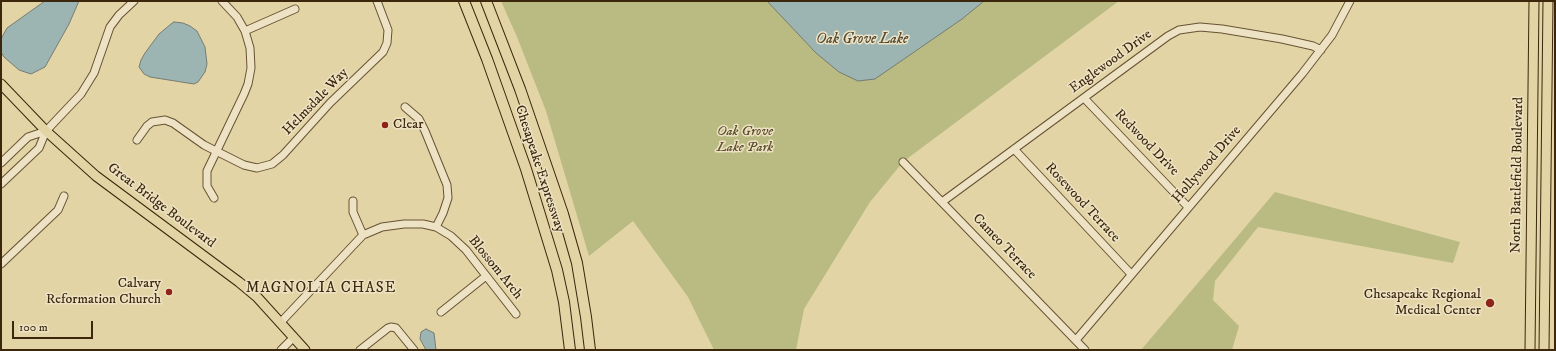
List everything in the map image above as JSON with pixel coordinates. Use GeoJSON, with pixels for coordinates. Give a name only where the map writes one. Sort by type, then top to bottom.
{"type":"FeatureCollection","features":[{"type":"Feature","properties":{"kind":"highway","name":"Chesapeake Expressway"},"geometry":{"type":"LineString","coordinates":[[464,1],[526,170],[557,270],[564,302],[570,350]]}},
{"type":"Feature","properties":{"kind":"highway","name":"Chesapeake Expressway"},"geometry":{"type":"LineString","coordinates":[[486,1],[520,89],[563,214],[577,263],[590,350]]}},
{"type":"Feature","properties":{"kind":"main road","name":"North Battlefield Boulevard"},"geometry":{"type":"LineString","coordinates":[[1530,350],[1534,1]]}},
{"type":"Feature","properties":{"kind":"main road","name":"North Battlefield Boulevard"},"geometry":{"type":"LineString","coordinates":[[1544,350],[1548,1]]}},
{"type":"Feature","properties":{"kind":"main road","name":"Great Bridge Boulevard"},"geometry":{"type":"LineString","coordinates":[[1,84],[46,131],[96,176],[239,282],[281,322],[305,350]]}},
{"type":"Feature","properties":{"kind":"street"},"geometry":{"type":"LineString","coordinates":[[1,184],[39,148],[46,131],[89,82],[101,57],[106,35],[110,27],[119,15],[134,1]]}},
{"type":"Feature","properties":{"kind":"street"},"geometry":{"type":"LineString","coordinates":[[214,198],[207,186],[206,175],[209,165],[244,94],[249,80],[251,58],[250,48],[245,32],[237,17],[222,1]]}},
{"type":"Feature","properties":{"kind":"street","name":"Helmsdale Way"},"geometry":{"type":"LineString","coordinates":[[137,140],[147,126],[152,122],[165,120],[172,123],[204,145],[253,168],[267,167],[278,161],[330,103],[383,52],[387,43],[388,30],[376,1]]}},
{"type":"Feature","properties":{"kind":"street","name":"Hollywood Drive"},"geometry":{"type":"LineString","coordinates":[[1076,340],[1321,50],[1339,24],[1350,1]]}},
{"type":"Feature","properties":{"kind":"street"},"geometry":{"type":"LineString","coordinates":[[245,32],[294,9]]}},
{"type":"Feature","properties":{"kind":"street","name":"Englewood Drive"},"geometry":{"type":"LineString","coordinates":[[942,202],[1168,36],[1179,30],[1192,27],[1207,27],[1313,46],[1321,50]]}},
{"type":"Feature","properties":{"kind":"street","name":"Redwood Drive"},"geometry":{"type":"LineString","coordinates":[[1084,98],[1188,207]]}},
{"type":"Feature","properties":{"kind":"street"},"geometry":{"type":"LineString","coordinates":[[405,107],[419,119],[447,185],[448,198],[436,227]]}},
{"type":"Feature","properties":{"kind":"street"},"geometry":{"type":"LineString","coordinates":[[1,163],[28,137],[46,131]]}},
{"type":"Feature","properties":{"kind":"street","name":"Rosewood Terrace"},"geometry":{"type":"LineString","coordinates":[[1014,149],[1131,274]]}},
{"type":"Feature","properties":{"kind":"street","name":"Cameo Terrace"},"geometry":{"type":"LineString","coordinates":[[902,162],[1085,350]]}},
{"type":"Feature","properties":{"kind":"street"},"geometry":{"type":"LineString","coordinates":[[1,264],[58,210],[64,196]]}},
{"type":"Feature","properties":{"kind":"street"},"geometry":{"type":"LineString","coordinates":[[353,201],[353,212],[363,235]]}},
{"type":"Feature","properties":{"kind":"street","name":"Blossom Arch"},"geometry":{"type":"LineString","coordinates":[[281,322],[363,235],[382,227],[404,224],[423,224],[436,227],[451,236],[462,246],[516,314]]}},
{"type":"Feature","properties":{"kind":"street"},"geometry":{"type":"LineString","coordinates":[[442,312],[486,276]]}},
{"type":"Feature","properties":{"kind":"street"},"geometry":{"type":"LineString","coordinates":[[360,350],[391,327],[396,328],[414,350]]}},
{"type":"Feature","properties":{"kind":"street"},"geometry":{"type":"LineString","coordinates":[[281,350],[294,337]]}},
{"type":"Feature","properties":{"kind":"green space","name":"Oak Grove Lake Park"},"geometry":{"type":"Polygon","coordinates":[[[501,1],[1119,1],[908,158],[898,168],[870,202],[804,309],[796,350],[714,350],[688,297],[633,221],[589,256],[546,111],[501,1]]]}},
{"type":"Feature","properties":{"kind":"green space"},"geometry":{"type":"Polygon","coordinates":[[[1275,192],[1460,242],[1453,263],[1258,227],[1215,281],[1213,300],[1239,326],[1232,350],[1141,350],[1275,192]]]}},
{"type":"Feature","properties":{"kind":"water"},"geometry":{"type":"Polygon","coordinates":[[[45,1],[79,1],[69,24],[45,67],[31,74],[19,70],[4,57],[1,52],[1,39],[7,28],[45,1]]]}},
{"type":"Feature","properties":{"kind":"water","name":"Oak Grove Lake"},"geometry":{"type":"Polygon","coordinates":[[[767,1],[984,1],[962,19],[875,79],[858,81],[839,72],[816,53],[767,1]]]}},
{"type":"Feature","properties":{"kind":"water"},"geometry":{"type":"Polygon","coordinates":[[[174,22],[183,23],[197,31],[205,47],[207,64],[205,72],[198,82],[194,84],[150,77],[144,74],[139,67],[145,53],[159,34],[174,22]]]}},
{"type":"Feature","properties":{"kind":"water"},"geometry":{"type":"Polygon","coordinates":[[[426,329],[434,333],[436,350],[426,350],[420,339],[421,332],[426,329]]]}},
{"type":"Feature","properties":{"kind":"place","name":"Clear"},"geometry":{"type":"Point","coordinates":[385,125]}},
{"type":"Feature","properties":{"kind":"place","name":"Calvary Reformation Church"},"geometry":{"type":"Point","coordinates":[169,292]}},
{"type":"Feature","properties":{"kind":"place","name":"Chesapeake Regional Medical Center"},"geometry":{"type":"Point","coordinates":[1490,303]}},
{"type":"Feature","properties":{"kind":"district","name":"MAGNOLIA CHASE"},"geometry":{"type":"Point","coordinates":[321,289]}}]}
